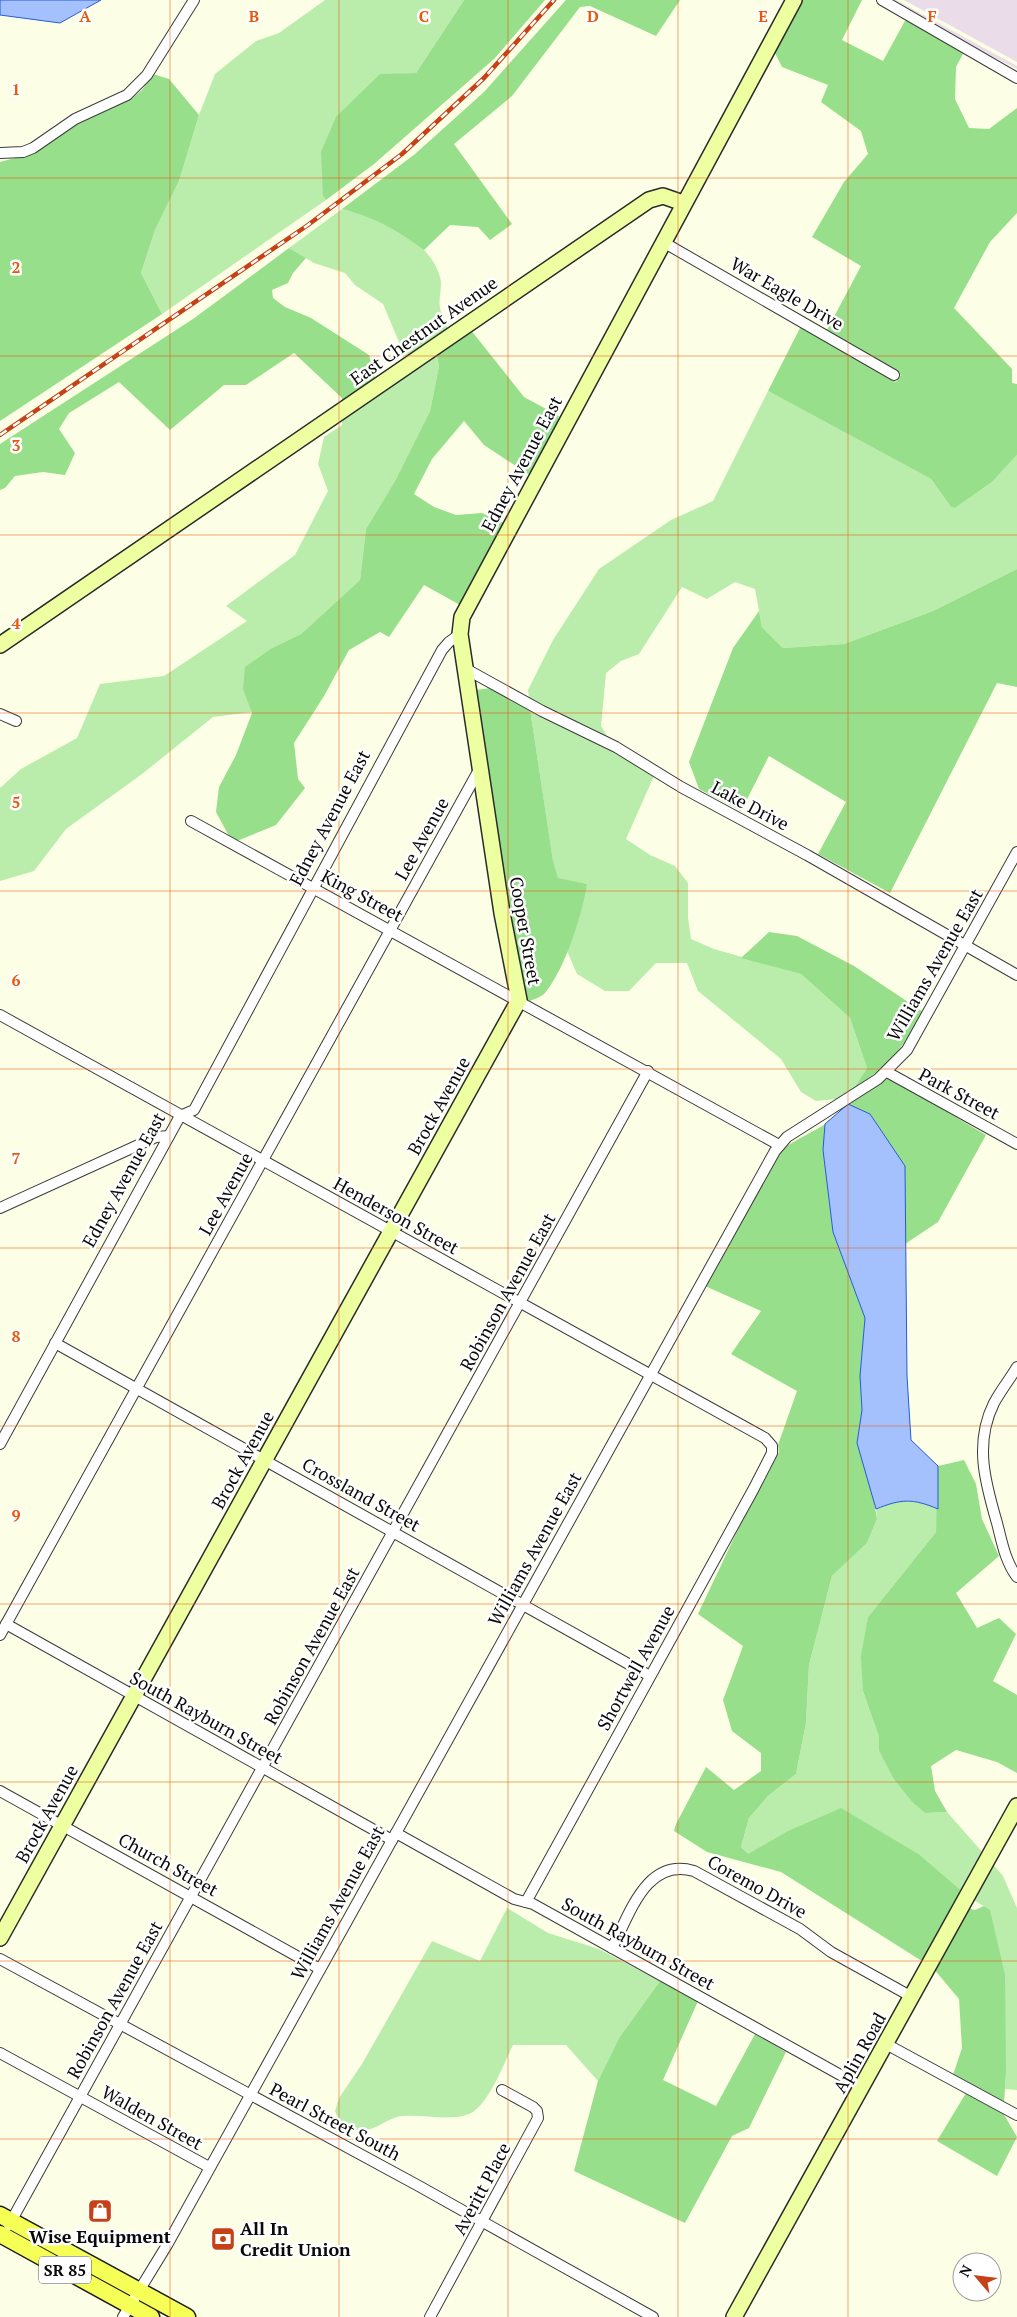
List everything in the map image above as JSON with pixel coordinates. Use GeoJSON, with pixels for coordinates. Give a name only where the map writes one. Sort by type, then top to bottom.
{"type":"FeatureCollection","features":[{"type":"Feature","properties":{"kind":"main road","name":"SR 85"},"geometry":{"type":"LineString","coordinates":[[5,2218],[187,2317]]}},
{"type":"Feature","properties":{"kind":"main road","name":"SR 85"},"geometry":{"type":"LineString","coordinates":[[1,2237],[127,2311],[151,2317]]}},
{"type":"Feature","properties":{"kind":"street"},"geometry":{"type":"LineString","coordinates":[[0,154],[23,152],[33,148],[75,120],[127,95],[146,75],[194,0]]}},
{"type":"Feature","properties":{"kind":"street"},"geometry":{"type":"LineString","coordinates":[[683,203],[794,0]]}},
{"type":"Feature","properties":{"kind":"street"},"geometry":{"type":"LineString","coordinates":[[882,0],[1017,78]]}},
{"type":"Feature","properties":{"kind":"street","name":"East Chestnut Avenue"},"geometry":{"type":"LineString","coordinates":[[0,645],[649,200],[663,196],[683,203]]}},
{"type":"Feature","properties":{"kind":"street","name":"Edney Avenue East"},"geometry":{"type":"LineString","coordinates":[[0,1444],[180,1116],[194,1110],[442,650],[460,634],[464,612],[683,203]]}},
{"type":"Feature","properties":{"kind":"street","name":"War Eagle Drive"},"geometry":{"type":"LineString","coordinates":[[663,242],[894,376]]}},
{"type":"Feature","properties":{"kind":"street","name":"Cooper Street"},"geometry":{"type":"LineString","coordinates":[[460,634],[502,913],[519,1000],[779,1145]]}},
{"type":"Feature","properties":{"kind":"street","name":"Lake Drive"},"geometry":{"type":"LineString","coordinates":[[466,669],[542,711],[616,747],[681,787],[808,855],[1017,975]]}},
{"type":"Feature","properties":{"kind":"street"},"geometry":{"type":"LineString","coordinates":[[0,714],[16,722]]}},
{"type":"Feature","properties":{"kind":"street","name":"Lee Avenue"},"geometry":{"type":"LineString","coordinates":[[0,1635],[480,768]]}},
{"type":"Feature","properties":{"kind":"street","name":"King Street"},"geometry":{"type":"LineString","coordinates":[[191,821],[519,1000]]}},
{"type":"Feature","properties":{"kind":"street","name":"Williams Avenue East"},"geometry":{"type":"LineString","coordinates":[[127,2311],[250,2095],[522,1603],[779,1145],[787,1137],[887,1072],[914,1040],[1017,852]]}},
{"type":"Feature","properties":{"kind":"street","name":"Brock Avenue"},"geometry":{"type":"LineString","coordinates":[[0,1938],[519,1000]]}},
{"type":"Feature","properties":{"kind":"street","name":"Henderson Street"},"geometry":{"type":"LineString","coordinates":[[0,1015],[765,1438],[773,1448]]}},
{"type":"Feature","properties":{"kind":"street","name":"Robinson Avenue East"},"geometry":{"type":"LineString","coordinates":[[1,2237],[5,2218],[80,2097],[648,1072]]}},
{"type":"Feature","properties":{"kind":"street","name":"Park Street"},"geometry":{"type":"LineString","coordinates":[[887,1072],[1017,1144]]}},
{"type":"Feature","properties":{"kind":"street"},"geometry":{"type":"LineString","coordinates":[[0,1208],[156,1137],[169,1136]]}},
{"type":"Feature","properties":{"kind":"street","name":"Crossland Street"},"geometry":{"type":"LineString","coordinates":[[55,1343],[650,1676]]}},
{"type":"Feature","properties":{"kind":"street"},"geometry":{"type":"LineString","coordinates":[[1015,1574],[1007,1562],[984,1479],[982,1454],[987,1420],[994,1402],[1017,1367]]}},
{"type":"Feature","properties":{"kind":"street","name":"Shortwell Avenue"},"geometry":{"type":"LineString","coordinates":[[526,1902],[753,1490],[772,1454],[773,1448]]}},
{"type":"Feature","properties":{"kind":"street","name":"South Rayburn Street"},"geometry":{"type":"LineString","coordinates":[[6,1624],[263,1769],[514,1899],[533,1904],[862,2087]]}},
{"type":"Feature","properties":{"kind":"street","name":"Church Street"},"geometry":{"type":"LineString","coordinates":[[0,1791],[320,1969]]}},
{"type":"Feature","properties":{"kind":"street","name":"Aplin Road"},"geometry":{"type":"LineString","coordinates":[[734,2317],[1017,1806]]}},
{"type":"Feature","properties":{"kind":"street","name":"Coremo Drive"},"geometry":{"type":"LineString","coordinates":[[612,1948],[649,1882],[664,1871],[685,1868],[694,1871],[800,1929],[831,1952],[912,1998]]}},
{"type":"Feature","properties":{"kind":"street","name":"Pearl Street South"},"geometry":{"type":"LineString","coordinates":[[0,1959],[653,2317]]}},
{"type":"Feature","properties":{"kind":"street"},"geometry":{"type":"LineString","coordinates":[[886,2044],[1017,2115]]}},
{"type":"Feature","properties":{"kind":"street","name":"Walden Street"},"geometry":{"type":"LineString","coordinates":[[0,2053],[209,2168]]}},
{"type":"Feature","properties":{"kind":"street","name":"Averitt Place"},"geometry":{"type":"LineString","coordinates":[[430,2317],[538,2118],[537,2111],[533,2107],[502,2090]]}},
{"type":"Feature","properties":{"kind":"shaded area"},"geometry":{"type":"Polygon","coordinates":[[[891,0],[896,0],[1017,66],[1017,69],[962,41],[891,0]]]}},
{"type":"Feature","properties":{"kind":"shaded area"},"geometry":{"type":"Polygon","coordinates":[[[904,0],[1017,0],[1017,62],[904,0]]]}},
{"type":"Feature","properties":{"kind":"green space"},"geometry":{"type":"Polygon","coordinates":[[[325,0],[464,0],[416,73],[380,75],[323,196],[326,200],[162,314],[141,273],[155,230],[179,181],[199,115],[215,74],[256,41],[279,33],[325,0]]]}},
{"type":"Feature","properties":{"kind":"green space"},"geometry":{"type":"Polygon","coordinates":[[[464,0],[545,0],[494,59],[374,164],[326,200],[323,196],[321,152],[336,117],[380,74],[416,73],[464,0]]]}},
{"type":"Feature","properties":{"kind":"green space"},"geometry":{"type":"Polygon","coordinates":[[[566,0],[680,0],[656,36],[590,6],[580,7],[512,96],[454,144],[512,224],[490,240],[478,227],[450,225],[424,250],[385,225],[342,209],[415,154],[484,92],[566,0]]]}},
{"type":"Feature","properties":{"kind":"green space"},"geometry":{"type":"Polygon","coordinates":[[[800,0],[862,0],[842,40],[883,61],[906,19],[964,52],[956,67],[955,99],[969,128],[989,129],[1017,108],[1017,213],[990,242],[954,308],[1012,369],[1012,383],[1017,384],[1017,455],[992,482],[955,508],[951,507],[931,479],[768,391],[801,326],[896,382],[901,375],[827,330],[861,266],[812,237],[844,182],[868,154],[861,131],[821,102],[828,85],[782,67],[773,49],[800,0]]]}},
{"type":"Feature","properties":{"kind":"green space"},"geometry":{"type":"Polygon","coordinates":[[[153,74],[169,79],[199,115],[179,181],[155,230],[141,273],[162,314],[0,421],[0,162],[36,152],[78,124],[131,99],[142,90],[153,74]]]}},
{"type":"Feature","properties":{"kind":"green space"},"geometry":{"type":"Polygon","coordinates":[[[342,209],[371,218],[400,232],[425,251],[434,263],[441,281],[441,311],[448,329],[408,359],[404,354],[383,304],[355,285],[345,273],[314,263],[289,248],[342,209]]]}},
{"type":"Feature","properties":{"kind":"green space"},"geometry":{"type":"Polygon","coordinates":[[[289,248],[306,258],[293,273],[288,283],[272,290],[273,298],[285,307],[311,318],[369,355],[376,382],[342,405],[342,398],[294,353],[246,385],[224,385],[170,430],[119,382],[69,413],[59,429],[75,453],[65,475],[43,472],[15,476],[5,488],[0,490],[0,444],[193,319],[289,248]]]}},
{"type":"Feature","properties":{"kind":"green space"},"geometry":{"type":"Polygon","coordinates":[[[470,329],[524,397],[559,416],[548,448],[538,464],[528,474],[484,445],[464,421],[432,459],[414,494],[434,507],[456,515],[482,513],[506,524],[462,606],[424,585],[389,637],[380,632],[349,650],[324,696],[294,743],[298,779],[305,788],[276,825],[237,841],[229,836],[216,812],[219,787],[236,755],[252,713],[243,690],[245,667],[272,648],[301,634],[360,580],[366,529],[395,481],[430,411],[439,366],[436,352],[470,329]]]}},
{"type":"Feature","properties":{"kind":"green space"},"geometry":{"type":"Polygon","coordinates":[[[436,352],[439,366],[430,411],[395,481],[366,529],[360,580],[301,634],[272,648],[243,690],[252,712],[213,717],[142,774],[66,829],[34,871],[0,881],[0,788],[21,769],[77,738],[100,684],[164,676],[247,621],[226,606],[295,555],[328,491],[318,464],[324,437],[342,425],[342,417],[436,352]]]}},
{"type":"Feature","properties":{"kind":"green space"},"geometry":{"type":"Polygon","coordinates":[[[768,391],[931,479],[951,507],[955,508],[992,482],[1017,455],[1017,569],[933,611],[844,644],[783,648],[762,627],[755,589],[735,582],[707,599],[682,587],[639,654],[621,661],[606,673],[601,726],[609,739],[529,698],[528,690],[553,640],[599,569],[671,520],[713,501],[768,391]]]}},
{"type":"Feature","properties":{"kind":"green space"},"geometry":{"type":"Polygon","coordinates":[[[1017,569],[1017,687],[997,683],[890,893],[818,854],[846,802],[769,756],[741,811],[699,789],[689,762],[733,648],[759,611],[762,627],[783,648],[844,644],[933,611],[1017,569]]]}},
{"type":"Feature","properties":{"kind":"green space"},"geometry":{"type":"Polygon","coordinates":[[[491,688],[530,709],[553,861],[558,878],[587,884],[577,926],[566,957],[552,984],[544,994],[530,1001],[523,997],[481,735],[476,690],[491,688]]]}},
{"type":"Feature","properties":{"kind":"green space"},"geometry":{"type":"Polygon","coordinates":[[[530,709],[614,751],[654,776],[626,839],[650,855],[675,866],[688,883],[688,917],[691,939],[714,949],[801,974],[850,1018],[867,1068],[854,1088],[837,1099],[816,1101],[801,1092],[781,1059],[698,991],[687,963],[656,963],[629,991],[605,991],[577,974],[567,951],[587,884],[558,879],[553,862],[530,709]]]}},
{"type":"Feature","properties":{"kind":"green space"},"geometry":{"type":"Polygon","coordinates":[[[769,932],[797,936],[854,966],[923,1012],[901,1046],[886,1064],[854,1088],[867,1068],[850,1018],[801,974],[741,958],[769,932]]]}},
{"type":"Feature","properties":{"kind":"green space"},"geometry":{"type":"Polygon","coordinates":[[[888,1077],[986,1135],[938,1222],[905,1244],[905,1166],[870,1114],[847,1104],[888,1077]]]}},
{"type":"Feature","properties":{"kind":"green space"},"geometry":{"type":"Polygon","coordinates":[[[825,1124],[823,1150],[833,1232],[865,1318],[860,1376],[862,1410],[857,1443],[872,1491],[877,1519],[867,1543],[832,1576],[809,1665],[806,1723],[796,1774],[768,1796],[749,1818],[741,1847],[748,1854],[786,1832],[841,1808],[920,1855],[963,1892],[925,1963],[781,1872],[707,1852],[674,1831],[706,1767],[734,1790],[761,1771],[761,1753],[732,1731],[723,1700],[743,1646],[698,1614],[741,1523],[779,1452],[778,1445],[797,1391],[731,1354],[761,1311],[705,1286],[781,1151],[825,1124]]]}},
{"type":"Feature","properties":{"kind":"green space"},"geometry":{"type":"Polygon","coordinates":[[[964,1460],[976,1484],[982,1519],[999,1556],[956,1593],[977,1628],[999,1618],[1016,1634],[993,1681],[1017,1695],[1017,1773],[997,1762],[956,1750],[931,1766],[935,1791],[947,1812],[925,1813],[913,1803],[894,1779],[879,1751],[879,1737],[863,1691],[861,1656],[868,1617],[936,1532],[938,1466],[964,1460]]]}},
{"type":"Feature","properties":{"kind":"green space"},"geometry":{"type":"Polygon","coordinates":[[[897,1500],[924,1503],[938,1509],[936,1532],[868,1617],[863,1691],[879,1737],[879,1751],[895,1779],[913,1803],[925,1813],[947,1812],[984,1854],[963,1892],[920,1855],[786,1832],[748,1855],[741,1847],[749,1818],[768,1796],[796,1774],[806,1723],[809,1665],[832,1576],[867,1543],[877,1519],[876,1509],[897,1500]]]}},
{"type":"Feature","properties":{"kind":"green space"},"geometry":{"type":"Polygon","coordinates":[[[992,1863],[1003,1876],[1017,1908],[1017,2090],[1005,2089],[1006,2073],[990,1910],[972,1899],[992,1863]]]}},
{"type":"Feature","properties":{"kind":"green space"},"geometry":{"type":"Polygon","coordinates":[[[984,1906],[990,1910],[1005,1975],[1006,2073],[1004,2103],[953,2075],[962,2048],[959,1999],[933,1968],[967,1908],[975,1910],[984,1906]]]}},
{"type":"Feature","properties":{"kind":"green space"},"geometry":{"type":"Polygon","coordinates":[[[507,1908],[548,1933],[599,1949],[660,1981],[619,2038],[598,2081],[566,2045],[513,2045],[490,2092],[478,2108],[471,2113],[456,2117],[403,2116],[390,2119],[367,2130],[353,2129],[344,2125],[335,2111],[339,2098],[362,2064],[432,1941],[480,1961],[507,1908]]]}},
{"type":"Feature","properties":{"kind":"green space"},"geometry":{"type":"Polygon","coordinates":[[[660,1981],[698,2001],[663,2080],[716,2106],[755,2034],[786,2052],[749,2128],[732,2136],[685,2223],[574,2171],[598,2081],[619,2038],[660,1981]]]}},
{"type":"Feature","properties":{"kind":"green space"},"geometry":{"type":"Polygon","coordinates":[[[966,2093],[1003,2113],[1017,2137],[997,2176],[937,2141],[966,2093]]]}},
{"type":"Feature","properties":{"kind":"water"},"geometry":{"type":"Polygon","coordinates":[[[0,0],[101,0],[60,23],[0,15],[0,0]]]}},
{"type":"Feature","properties":{"kind":"water"},"geometry":{"type":"Polygon","coordinates":[[[848,1104],[870,1114],[905,1166],[907,1376],[911,1440],[938,1466],[938,1509],[921,1503],[907,1501],[893,1503],[876,1509],[857,1443],[862,1410],[860,1376],[865,1318],[833,1232],[823,1150],[825,1124],[848,1104]]]}},
{"type":"Feature","properties":{"kind":"railway"},"geometry":{"type":"LineString","coordinates":[[0,435],[308,225],[402,154],[484,78],[554,0]]}},
{"type":"Feature","properties":{"kind":"place","name":"Wise Equipment"},"geometry":{"type":"Point","coordinates":[100,2211]}},
{"type":"Feature","properties":{"kind":"place","name":"All In Credit Union"},"geometry":{"type":"Point","coordinates":[223,2239]}}]}
